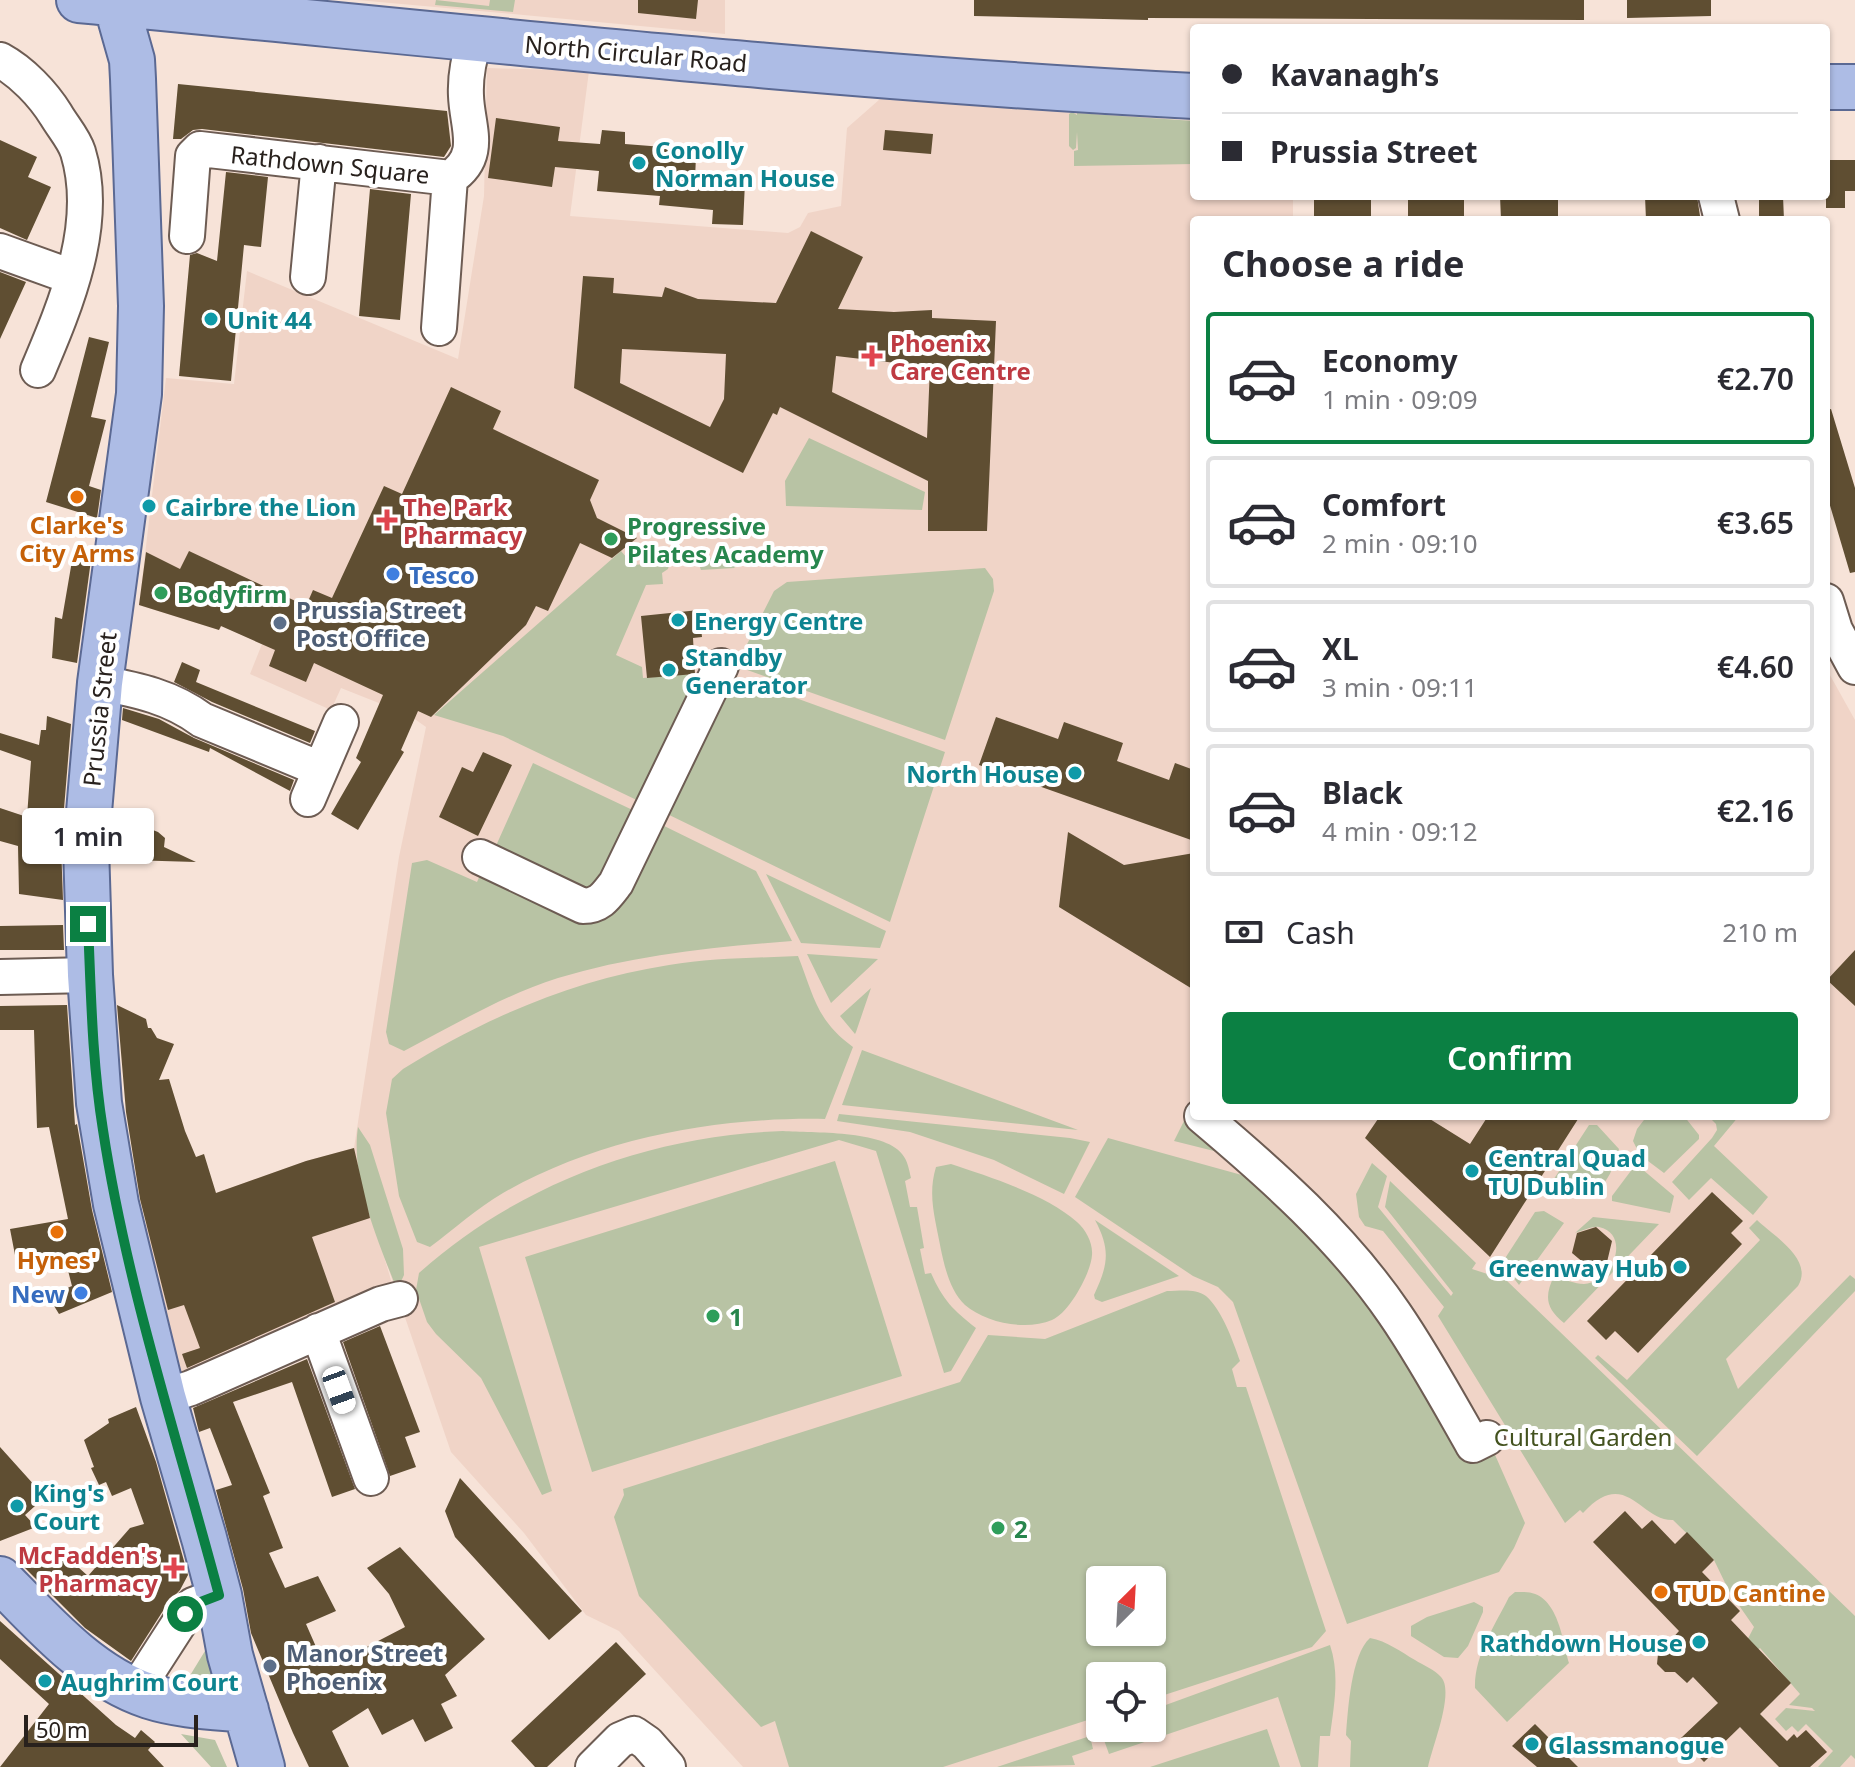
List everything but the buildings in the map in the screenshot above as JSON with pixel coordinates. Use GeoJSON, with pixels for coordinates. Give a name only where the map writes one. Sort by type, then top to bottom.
{"type":"FeatureCollection","features":[{"type":"Feature","properties":{"kind":"main road","name":"North Circular Road"},"geometry":{"type":"LineString","coordinates":[[103,1],[259,9],[475,39],[1029,87],[1190,96]]}},
{"type":"Feature","properties":{"kind":"main road","name":"Prussia Street"},"geometry":{"type":"LineString","coordinates":[[103,1],[132,60],[141,306],[139,394],[100,683],[86,847],[90,975],[104,1138],[126,1247],[163,1397],[219,1595],[230,1655],[262,1767]]}},
{"type":"Feature","properties":{"kind":"main road"},"geometry":{"type":"LineString","coordinates":[[1830,87],[1855,87]]}},
{"type":"Feature","properties":{"kind":"main road"},"geometry":{"type":"LineString","coordinates":[[0,1579],[67,1644],[108,1675],[136,1690],[181,1703],[246,1710]]}},
{"type":"Feature","properties":{"kind":"street","name":"Rathdown Square"},"geometry":{"type":"LineString","coordinates":[[187,236],[196,152],[200,149],[450,178],[463,169],[470,148],[471,120],[466,94],[469,57],[475,39]]}},
{"type":"Feature","properties":{"kind":"street"},"geometry":{"type":"LineString","coordinates":[[0,60],[13,67],[48,103],[77,150],[86,203],[81,243],[72,277],[38,370]]}},
{"type":"Feature","properties":{"kind":"street"},"geometry":{"type":"LineString","coordinates":[[308,277],[319,162]]}},
{"type":"Feature","properties":{"kind":"street"},"geometry":{"type":"LineString","coordinates":[[439,328],[450,178]]}},
{"type":"Feature","properties":{"kind":"street"},"geometry":{"type":"LineString","coordinates":[[0,251],[72,277]]}},
{"type":"Feature","properties":{"kind":"street"},"geometry":{"type":"LineString","coordinates":[[1830,614],[1855,667]]}},
{"type":"Feature","properties":{"kind":"street"},"geometry":{"type":"LineString","coordinates":[[480,857],[583,906],[595,906],[616,883],[721,666]]}},
{"type":"Feature","properties":{"kind":"street"},"geometry":{"type":"LineString","coordinates":[[100,683],[161,696],[314,784],[341,722]]}},
{"type":"Feature","properties":{"kind":"street"},"geometry":{"type":"LineString","coordinates":[[0,977],[90,975]]}},
{"type":"Feature","properties":{"kind":"street"},"geometry":{"type":"LineString","coordinates":[[1207,1120],[1272,1176],[1305,1199],[1412,1330],[1458,1410],[1473,1445],[1487,1438]]}},
{"type":"Feature","properties":{"kind":"street"},"geometry":{"type":"LineString","coordinates":[[163,1397],[400,1299]]}},
{"type":"Feature","properties":{"kind":"street"},"geometry":{"type":"LineString","coordinates":[[318,1331],[371,1478]]}},
{"type":"Feature","properties":{"kind":"street"},"geometry":{"type":"LineString","coordinates":[[136,1690],[185,1614],[193,1605],[219,1595]]}},
{"type":"Feature","properties":{"kind":"street"},"geometry":{"type":"LineString","coordinates":[[593,1767],[620,1740],[634,1734],[647,1743],[668,1767]]}},
{"type":"Feature","properties":{"kind":"shaded area"},"geometry":{"type":"Polygon","coordinates":[[[357,0],[725,0],[725,34],[513,14],[357,0]]]}},
{"type":"Feature","properties":{"kind":"shaded area"},"geometry":{"type":"Polygon","coordinates":[[[487,68],[589,71],[570,216],[788,233],[800,227],[808,213],[841,206],[847,128],[888,92],[1017,107],[1190,121],[1190,200],[1293,200],[1293,216],[1190,216],[1190,1120],[1830,1120],[1830,675],[1855,720],[1855,1767],[743,1767],[619,1631],[586,1615],[524,1533],[451,1452],[382,1250],[394,1290],[175,1385],[137,1228],[158,1221],[185,1204],[306,1161],[354,1148],[399,857],[426,727],[409,715],[341,688],[331,710],[250,674],[262,644],[222,626],[219,630],[139,605],[166,378],[234,384],[247,271],[458,359],[484,196],[487,68]]]}},
{"type":"Feature","properties":{"kind":"green space"},"geometry":{"type":"Polygon","coordinates":[[[436,0],[489,6],[490,0],[515,0],[513,12],[435,5],[436,0]]]}},
{"type":"Feature","properties":{"kind":"green space"},"geometry":{"type":"Polygon","coordinates":[[[1069,114],[1190,121],[1190,164],[1074,166],[1074,151],[1078,150],[1077,132],[1076,148],[1073,150],[1069,146],[1069,114]]]}},
{"type":"Feature","properties":{"kind":"green space"},"geometry":{"type":"Polygon","coordinates":[[[809,438],[925,492],[922,510],[786,506],[785,481],[809,438]]]}},
{"type":"Feature","properties":{"kind":"green space"},"geometry":{"type":"Polygon","coordinates":[[[621,551],[633,565],[670,562],[668,569],[662,573],[663,584],[646,585],[616,655],[642,667],[643,678],[706,673],[645,804],[503,736],[434,715],[621,551]]]}},
{"type":"Feature","properties":{"kind":"green space"},"geometry":{"type":"Polygon","coordinates":[[[742,555],[742,560],[734,568],[701,570],[697,559],[742,555]]]}},
{"type":"Feature","properties":{"kind":"green space"},"geometry":{"type":"Polygon","coordinates":[[[985,568],[993,579],[994,591],[945,740],[736,666],[774,591],[787,582],[985,568]]]}},
{"type":"Feature","properties":{"kind":"green space"},"geometry":{"type":"Polygon","coordinates":[[[732,675],[945,752],[890,922],[661,811],[732,675]]]}},
{"type":"Feature","properties":{"kind":"green space"},"geometry":{"type":"Polygon","coordinates":[[[533,763],[639,813],[614,865],[588,891],[495,848],[533,763]]]}},
{"type":"Feature","properties":{"kind":"green space"},"geometry":{"type":"Polygon","coordinates":[[[656,822],[756,871],[792,941],[674,953],[587,970],[518,993],[404,1051],[389,1044],[386,1032],[412,863],[427,860],[477,882],[481,873],[588,922],[656,822]]]}},
{"type":"Feature","properties":{"kind":"green space"},"geometry":{"type":"Polygon","coordinates":[[[766,874],[886,931],[880,948],[801,943],[766,874]]]}},
{"type":"Feature","properties":{"kind":"green space"},"geometry":{"type":"Polygon","coordinates":[[[807,954],[878,959],[831,1003],[807,954]]]}},
{"type":"Feature","properties":{"kind":"green space"},"geometry":{"type":"Polygon","coordinates":[[[798,956],[824,1017],[853,1047],[825,1119],[784,1119],[700,1127],[619,1145],[540,1174],[503,1193],[430,1247],[417,1242],[399,1196],[386,1113],[392,1079],[403,1069],[498,1018],[598,980],[685,963],[798,956]]]}},
{"type":"Feature","properties":{"kind":"green space"},"geometry":{"type":"Polygon","coordinates":[[[871,988],[856,1032],[855,1034],[840,1016],[871,988]]]}},
{"type":"Feature","properties":{"kind":"green space"},"geometry":{"type":"Polygon","coordinates":[[[862,1050],[1070,1127],[1078,1130],[842,1105],[862,1050]]]}},
{"type":"Feature","properties":{"kind":"green space"},"geometry":{"type":"Polygon","coordinates":[[[839,1114],[1090,1142],[1064,1194],[994,1160],[910,1132],[837,1121],[839,1114]]]}},
{"type":"Feature","properties":{"kind":"green space"},"geometry":{"type":"Polygon","coordinates":[[[1187,1115],[1230,1155],[1174,1141],[1187,1115]]]}},
{"type":"Feature","properties":{"kind":"green space"},"geometry":{"type":"Polygon","coordinates":[[[1644,1120],[1687,1120],[1699,1139],[1664,1173],[1640,1155],[1633,1141],[1644,1120]]]}},
{"type":"Feature","properties":{"kind":"green space"},"geometry":{"type":"Polygon","coordinates":[[[1712,1120],[1736,1120],[1714,1146],[1768,1197],[1753,1215],[1711,1178],[1689,1200],[1672,1182],[1712,1138],[1717,1130],[1712,1120]]]}},
{"type":"Feature","properties":{"kind":"green space"},"geometry":{"type":"Polygon","coordinates":[[[1589,1125],[1597,1125],[1619,1149],[1610,1174],[1594,1195],[1567,1197],[1552,1192],[1550,1185],[1589,1125]]]}},
{"type":"Feature","properties":{"kind":"green space"},"geometry":{"type":"Polygon","coordinates":[[[358,1127],[370,1145],[403,1249],[404,1275],[397,1290],[362,1189],[358,1168],[358,1127]]]}},
{"type":"Feature","properties":{"kind":"green space"},"geometry":{"type":"Polygon","coordinates":[[[783,1131],[864,1137],[893,1146],[904,1157],[911,1178],[905,1181],[910,1207],[917,1207],[925,1274],[931,1273],[949,1304],[976,1328],[951,1371],[944,1373],[876,1151],[839,1140],[479,1247],[552,1491],[542,1495],[481,1378],[427,1322],[416,1290],[419,1273],[499,1214],[589,1170],[684,1142],[783,1131]]]}},
{"type":"Feature","properties":{"kind":"green space"},"geometry":{"type":"Polygon","coordinates":[[[1108,1138],[1267,1182],[1492,1448],[1525,1523],[1499,1572],[1347,1624],[1233,1302],[1218,1287],[1193,1276],[1075,1197],[1108,1138]]]}},
{"type":"Feature","properties":{"kind":"green space","name":"1"},"geometry":{"type":"Polygon","coordinates":[[[835,1161],[902,1376],[592,1472],[525,1257],[835,1161]]]}},
{"type":"Feature","properties":{"kind":"green space","name":"Cultural Garden"},"geometry":{"type":"Polygon","coordinates":[[[1372,1163],[1387,1176],[1378,1207],[1451,1296],[1453,1293],[1385,1207],[1390,1181],[1476,1263],[1472,1269],[1506,1280],[1855,1616],[1855,1759],[1851,1755],[1840,1767],[1818,1767],[1833,1751],[1806,1724],[1798,1732],[1792,1726],[1786,1731],[1775,1719],[1786,1708],[1815,1711],[1789,1705],[1800,1694],[1760,1648],[1744,1662],[1741,1652],[1754,1627],[1729,1591],[1714,1560],[1673,1520],[1651,1513],[1632,1499],[1611,1494],[1583,1513],[1580,1510],[1565,1523],[1438,1316],[1444,1307],[1383,1231],[1365,1226],[1359,1217],[1356,1194],[1372,1163]]]}},
{"type":"Feature","properties":{"kind":"green space"},"geometry":{"type":"Polygon","coordinates":[[[951,1164],[1034,1195],[1065,1212],[1083,1229],[1091,1246],[1091,1263],[1078,1292],[1059,1316],[1042,1323],[1019,1325],[995,1321],[960,1300],[944,1265],[932,1198],[936,1167],[951,1164]]]}},
{"type":"Feature","properties":{"kind":"green space"},"geometry":{"type":"Polygon","coordinates":[[[1636,1164],[1674,1196],[1670,1213],[1612,1201],[1612,1196],[1636,1164]]]}},
{"type":"Feature","properties":{"kind":"green space"},"geometry":{"type":"Polygon","coordinates":[[[1544,1211],[1564,1223],[1519,1285],[1502,1263],[1535,1212],[1544,1211]]]}},
{"type":"Feature","properties":{"kind":"green space"},"geometry":{"type":"Polygon","coordinates":[[[1593,1217],[1659,1224],[1564,1323],[1548,1302],[1554,1276],[1581,1284],[1595,1281],[1604,1275],[1615,1257],[1614,1239],[1609,1231],[1596,1227],[1575,1233],[1593,1217]]]}},
{"type":"Feature","properties":{"kind":"green space"},"geometry":{"type":"Polygon","coordinates":[[[1095,1220],[1179,1276],[1102,1302],[1095,1299],[1106,1258],[1104,1240],[1095,1220]]]}},
{"type":"Feature","properties":{"kind":"green space"},"geometry":{"type":"Polygon","coordinates":[[[1757,1220],[1790,1249],[1801,1267],[1802,1276],[1798,1286],[1726,1359],[1738,1389],[1850,1275],[1855,1279],[1855,1291],[1697,1456],[1595,1358],[1598,1355],[1627,1380],[1760,1240],[1749,1228],[1757,1220]]]}},
{"type":"Feature","properties":{"kind":"green space","name":"2"},"geometry":{"type":"Polygon","coordinates":[[[1187,1290],[1206,1296],[1226,1326],[1240,1361],[1232,1369],[1237,1387],[1246,1387],[1326,1631],[1312,1647],[1166,1694],[1166,1662],[1086,1662],[1086,1721],[943,1767],[789,1767],[775,1721],[761,1727],[639,1596],[614,1517],[624,1495],[623,1489],[960,1382],[988,1335],[1045,1339],[1167,1291],[1187,1290]]]}},
{"type":"Feature","properties":{"kind":"green space"},"geometry":{"type":"Polygon","coordinates":[[[1515,1592],[1544,1599],[1551,1607],[1569,1663],[1507,1722],[1475,1688],[1476,1676],[1486,1641],[1509,1597],[1515,1592]]]}},
{"type":"Feature","properties":{"kind":"green space"},"geometry":{"type":"Polygon","coordinates":[[[1474,1602],[1483,1607],[1483,1612],[1468,1646],[1458,1658],[1444,1657],[1411,1636],[1411,1626],[1427,1617],[1474,1602]]]}},
{"type":"Feature","properties":{"kind":"green space"},"geometry":{"type":"Polygon","coordinates":[[[1370,1638],[1388,1644],[1432,1670],[1445,1684],[1444,1707],[1428,1767],[1350,1767],[1351,1741],[1346,1735],[1352,1684],[1359,1657],[1370,1638]]]}},
{"type":"Feature","properties":{"kind":"green space"},"geometry":{"type":"Polygon","coordinates":[[[1330,1645],[1335,1668],[1334,1701],[1330,1736],[1320,1736],[1318,1767],[1301,1767],[1278,1697],[1166,1735],[1166,1705],[1330,1645]]]}},
{"type":"Feature","properties":{"kind":"green space"},"geometry":{"type":"Polygon","coordinates":[[[208,1646],[221,1695],[183,1687],[208,1646]]]}},
{"type":"Feature","properties":{"kind":"green space"},"geometry":{"type":"Polygon","coordinates":[[[1267,1729],[1280,1767],[1150,1767],[1267,1729]]]}},
{"type":"Feature","properties":{"kind":"green space"},"geometry":{"type":"Polygon","coordinates":[[[181,1734],[215,1740],[227,1767],[211,1767],[181,1734]]]}},
{"type":"Feature","properties":{"kind":"green space"},"geometry":{"type":"Polygon","coordinates":[[[1086,1737],[1086,1742],[1091,1742],[1093,1749],[1072,1756],[1075,1765],[997,1767],[1086,1737]]]}},
{"type":"Feature","properties":{"kind":"green space"},"geometry":{"type":"Polygon","coordinates":[[[1105,1742],[1145,1742],[1109,1754],[1105,1742]]]}},
{"type":"Feature","properties":{"kind":"place","name":"Conolly Norman House"},"geometry":{"type":"Point","coordinates":[639,163]}},
{"type":"Feature","properties":{"kind":"place","name":"Unit 44"},"geometry":{"type":"Point","coordinates":[211,319]}},
{"type":"Feature","properties":{"kind":"place","name":"Phoenix Care Centre"},"geometry":{"type":"Point","coordinates":[872,356]}},
{"type":"Feature","properties":{"kind":"place","name":"Clarke's City Arms"},"geometry":{"type":"Point","coordinates":[77,497]}},
{"type":"Feature","properties":{"kind":"place","name":"Cairbre the Lion"},"geometry":{"type":"Point","coordinates":[149,506]}},
{"type":"Feature","properties":{"kind":"place","name":"The Park Pharmacy"},"geometry":{"type":"Point","coordinates":[387,520]}},
{"type":"Feature","properties":{"kind":"place","name":"Progressive Pilates Academy"},"geometry":{"type":"Point","coordinates":[611,539]}},
{"type":"Feature","properties":{"kind":"place","name":"Tesco"},"geometry":{"type":"Point","coordinates":[393,574]}},
{"type":"Feature","properties":{"kind":"place","name":"Bodyfirm"},"geometry":{"type":"Point","coordinates":[161,593]}},
{"type":"Feature","properties":{"kind":"place","name":"Energy Centre"},"geometry":{"type":"Point","coordinates":[678,620]}},
{"type":"Feature","properties":{"kind":"place","name":"Prussia Street Post Office"},"geometry":{"type":"Point","coordinates":[280,623]}},
{"type":"Feature","properties":{"kind":"place","name":"Standby Generator"},"geometry":{"type":"Point","coordinates":[669,670]}},
{"type":"Feature","properties":{"kind":"place","name":"North House"},"geometry":{"type":"Point","coordinates":[1075,773]}},
{"type":"Feature","properties":{"kind":"place","name":"Central Quad TU Dublin"},"geometry":{"type":"Point","coordinates":[1472,1171]}},
{"type":"Feature","properties":{"kind":"place","name":"Hynes'"},"geometry":{"type":"Point","coordinates":[57,1232]}},
{"type":"Feature","properties":{"kind":"place","name":"Greenway Hub"},"geometry":{"type":"Point","coordinates":[1680,1267]}},
{"type":"Feature","properties":{"kind":"place","name":"New"},"geometry":{"type":"Point","coordinates":[81,1293]}},
{"type":"Feature","properties":{"kind":"place","name":"1"},"geometry":{"type":"Point","coordinates":[713,1316]}},
{"type":"Feature","properties":{"kind":"place","name":"King's Court"},"geometry":{"type":"Point","coordinates":[17,1506]}},
{"type":"Feature","properties":{"kind":"place","name":"2"},"geometry":{"type":"Point","coordinates":[998,1528]}},
{"type":"Feature","properties":{"kind":"place","name":"McFadden's Pharmacy"},"geometry":{"type":"Point","coordinates":[174,1568]}},
{"type":"Feature","properties":{"kind":"place","name":"TUD Cantine"},"geometry":{"type":"Point","coordinates":[1661,1592]}},
{"type":"Feature","properties":{"kind":"place","name":"Rathdown House"},"geometry":{"type":"Point","coordinates":[1699,1642]}},
{"type":"Feature","properties":{"kind":"place","name":"Manor Street Phoenix"},"geometry":{"type":"Point","coordinates":[270,1666]}},
{"type":"Feature","properties":{"kind":"place","name":"Aughrim Court"},"geometry":{"type":"Point","coordinates":[45,1681]}},
{"type":"Feature","properties":{"kind":"place","name":"Glassmanogue"},"geometry":{"type":"Point","coordinates":[1532,1744]}},
{"type":"Feature","properties":{"kind":"route"},"geometry":{"type":"LineString","coordinates":[[88,924],[99,1103],[116,1204],[163,1397],[219,1595],[193,1605],[185,1614]]}}]}
